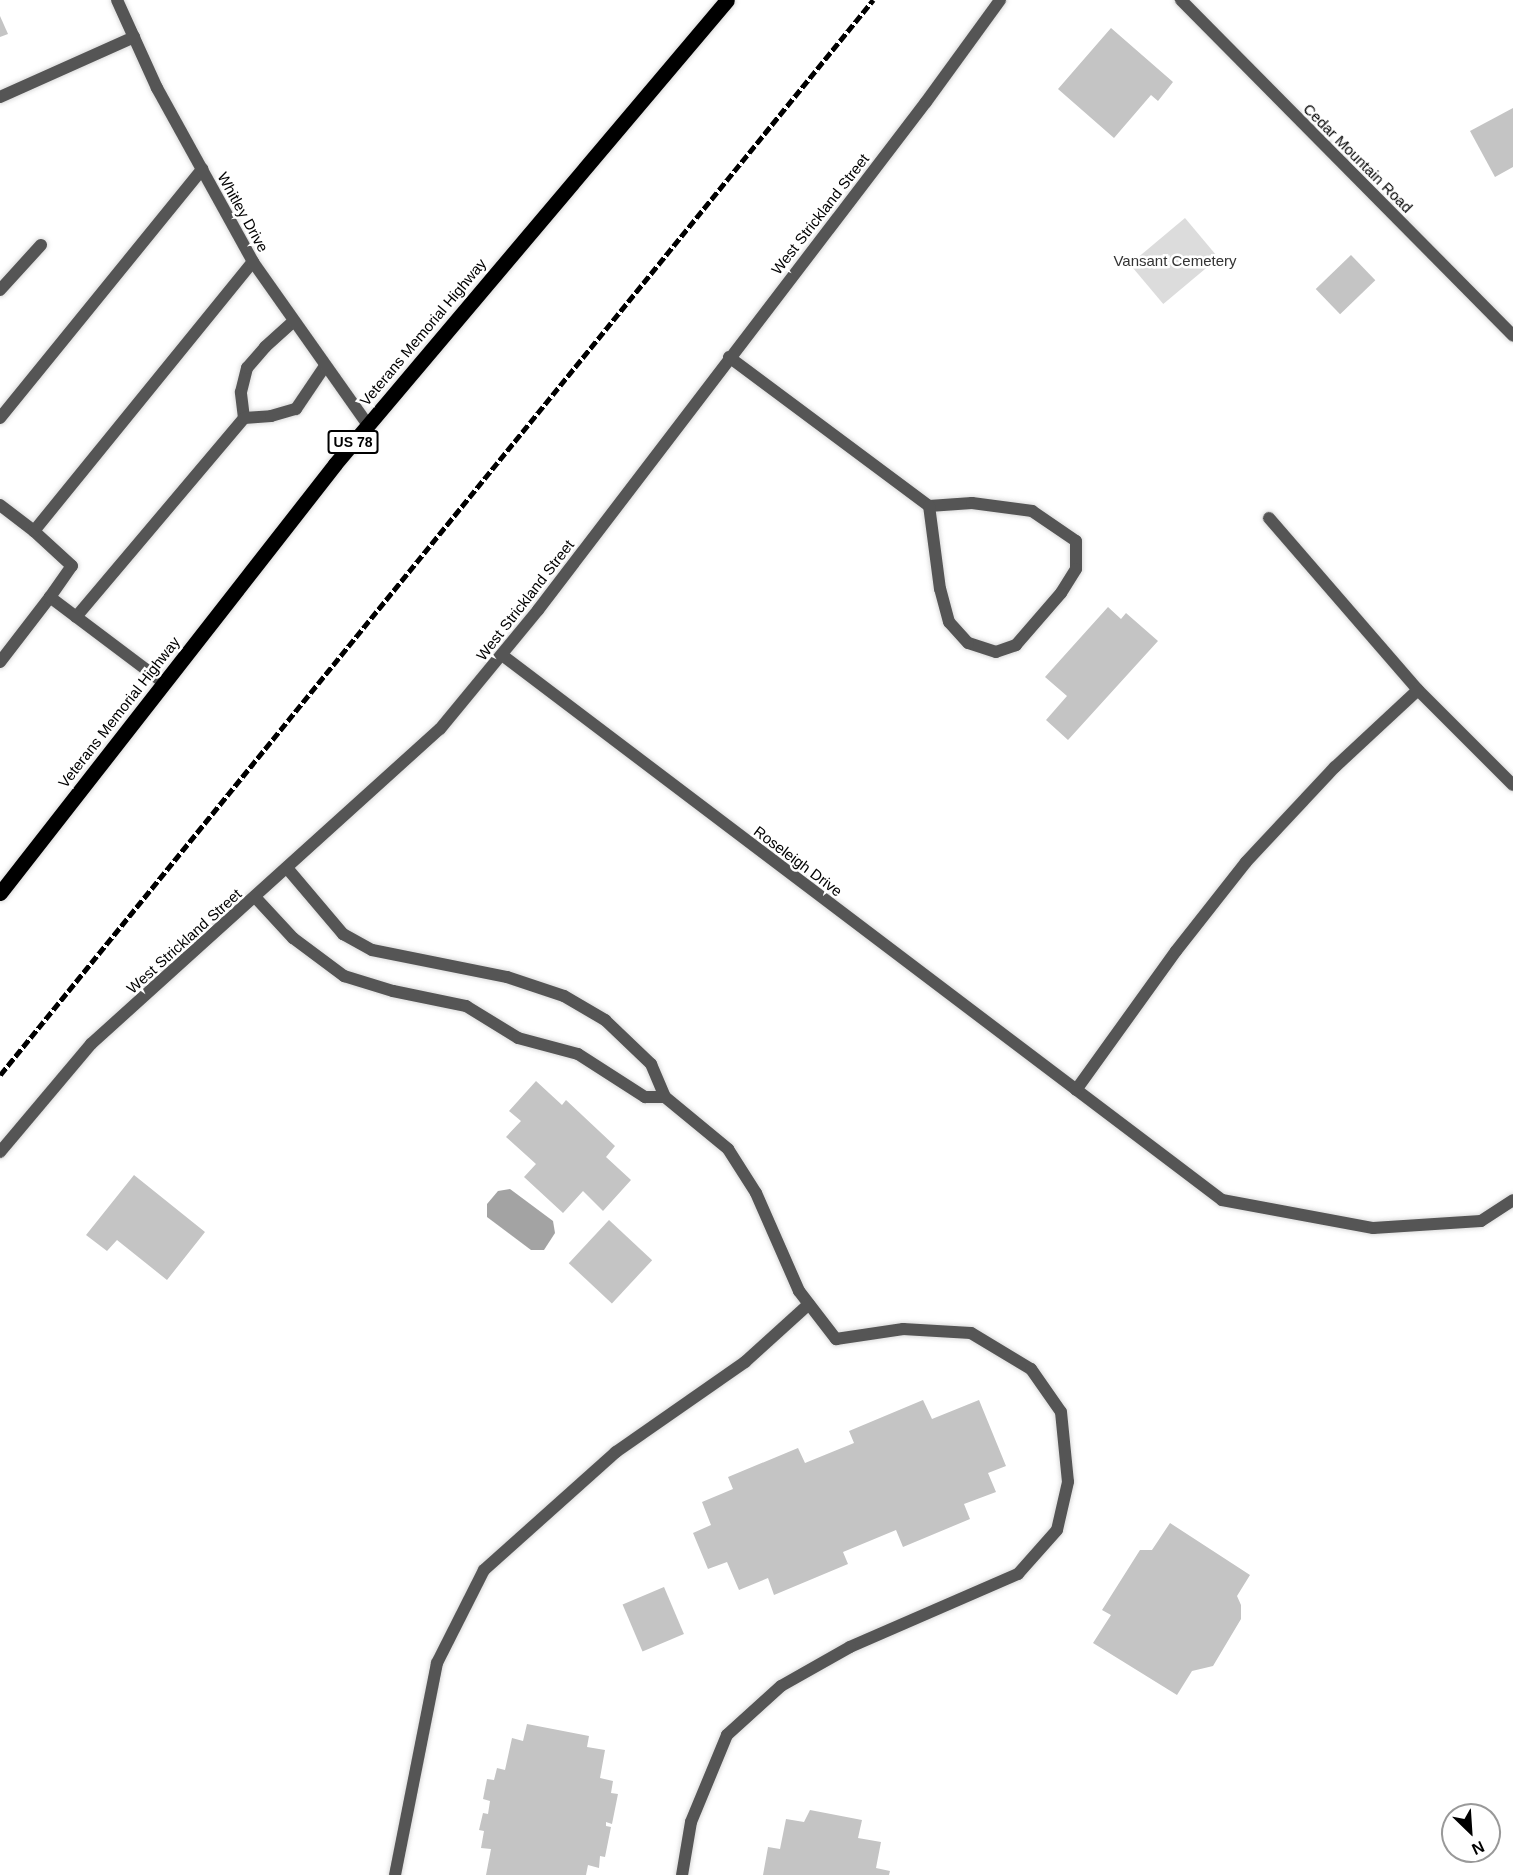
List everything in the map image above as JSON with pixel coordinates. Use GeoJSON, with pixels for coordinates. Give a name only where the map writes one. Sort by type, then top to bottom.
{"type":"FeatureCollection","features":[{"type":"Feature","properties":{"kind":"main road","name":"Veterans Memorial Highway"},"geometry":{"type":"LineString","coordinates":[[0,893],[368,424],[727,0]]}},
{"type":"Feature","properties":{"kind":"street","name":"Whitley Drive"},"geometry":{"type":"LineString","coordinates":[[117,0],[157,88],[254,262],[293,322],[368,424]]}},
{"type":"Feature","properties":{"kind":"street","name":"West Strickland Street"},"geometry":{"type":"LineString","coordinates":[[0,1152],[91,1044],[440,729],[502,655],[926,102],[1000,0]]}},
{"type":"Feature","properties":{"kind":"street","name":"Cedar Mountain Road"},"geometry":{"type":"LineString","coordinates":[[1182,0],[1508,332]]}},
{"type":"Feature","properties":{"kind":"street"},"geometry":{"type":"LineString","coordinates":[[0,97],[134,37]]}},
{"type":"Feature","properties":{"kind":"street"},"geometry":{"type":"LineString","coordinates":[[0,418],[202,169]]}},
{"type":"Feature","properties":{"kind":"street"},"geometry":{"type":"LineString","coordinates":[[0,290],[40,245]]}},
{"type":"Feature","properties":{"kind":"street"},"geometry":{"type":"LineString","coordinates":[[34,531],[254,262]]}},
{"type":"Feature","properties":{"kind":"street"},"geometry":{"type":"LineString","coordinates":[[1508,332],[1513,317]]}},
{"type":"Feature","properties":{"kind":"street"},"geometry":{"type":"LineString","coordinates":[[76,617],[244,418],[242,392],[247,368],[265,347],[293,322]]}},
{"type":"Feature","properties":{"kind":"street"},"geometry":{"type":"LineString","coordinates":[[729,357],[929,506],[972,503],[1032,511],[1076,541],[1076,569],[1062,592],[1016,645],[996,652],[968,643],[949,622],[940,589],[929,506]]}},
{"type":"Feature","properties":{"kind":"street"},"geometry":{"type":"LineString","coordinates":[[244,418],[271,417],[296,409],[325,366]]}},
{"type":"Feature","properties":{"kind":"street"},"geometry":{"type":"LineString","coordinates":[[0,505],[34,531],[72,566],[0,662]]}},
{"type":"Feature","properties":{"kind":"street"},"geometry":{"type":"LineString","coordinates":[[1269,518],[1418,690],[1513,785]]}},
{"type":"Feature","properties":{"kind":"street"},"geometry":{"type":"LineString","coordinates":[[50,597],[164,683]]}},
{"type":"Feature","properties":{"kind":"street","name":"Roseleigh Drive"},"geometry":{"type":"LineString","coordinates":[[502,655],[1222,1200],[1373,1228],[1481,1221],[1513,1200]]}},
{"type":"Feature","properties":{"kind":"street"},"geometry":{"type":"LineString","coordinates":[[1076,1090],[1176,951],[1246,862],[1335,767],[1418,690]]}},
{"type":"Feature","properties":{"kind":"street"},"geometry":{"type":"LineString","coordinates":[[287,868],[343,933],[372,950],[507,977],[564,996],[605,1020],[651,1064],[664,1097],[728,1149],[756,1193],[800,1291],[836,1339],[903,1329],[971,1333],[1031,1370],[1061,1412],[1068,1482],[1057,1530],[1018,1574],[850,1647],[781,1686],[727,1735],[691,1822],[682,1875]]}},
{"type":"Feature","properties":{"kind":"street"},"geometry":{"type":"LineString","coordinates":[[255,897],[293,939],[344,976],[430,1000],[466,1006],[518,1038],[578,1054],[645,1097],[664,1097]]}},
{"type":"Feature","properties":{"kind":"street"},"geometry":{"type":"LineString","coordinates":[[395,1875],[437,1663],[484,1570],[616,1452],[745,1362],[809,1304]]}},
{"type":"Feature","properties":{"kind":"green space","name":"Vansant Cemetery"},"geometry":{"type":"Polygon","coordinates":[[[1185,218],[1218,258],[1163,304],[1130,264],[1185,218]]]}},
{"type":"Feature","properties":{"kind":"shaded area"},"geometry":{"type":"Polygon","coordinates":[[[510,1189],[553,1221],[555,1233],[544,1250],[531,1250],[487,1217],[487,1204],[498,1191],[510,1189]]]}},
{"type":"Feature","properties":{"kind":"building"},"geometry":{"type":"Polygon","coordinates":[[[0,16],[8,34],[0,37],[0,16]]]}},
{"type":"Feature","properties":{"kind":"building"},"geometry":{"type":"Polygon","coordinates":[[[1111,28],[1173,82],[1158,101],[1151,95],[1114,138],[1058,89],[1111,28]]]}},
{"type":"Feature","properties":{"kind":"building"},"geometry":{"type":"Polygon","coordinates":[[[1513,108],[1513,167],[1495,177],[1470,131],[1513,108]]]}},
{"type":"Feature","properties":{"kind":"building"},"geometry":{"type":"Polygon","coordinates":[[[1351,255],[1375,280],[1340,314],[1316,289],[1351,255]]]}},
{"type":"Feature","properties":{"kind":"building"},"geometry":{"type":"Polygon","coordinates":[[[1108,607],[1121,619],[1126,613],[1158,641],[1068,740],[1046,720],[1067,696],[1045,677],[1108,607]]]}},
{"type":"Feature","properties":{"kind":"building"},"geometry":{"type":"Polygon","coordinates":[[[536,1081],[562,1105],[566,1100],[615,1146],[606,1157],[631,1180],[603,1211],[583,1191],[563,1213],[524,1177],[536,1164],[506,1137],[521,1121],[509,1111],[536,1081]]]}},
{"type":"Feature","properties":{"kind":"building"},"geometry":{"type":"Polygon","coordinates":[[[134,1175],[205,1232],[167,1280],[117,1240],[107,1251],[86,1235],[134,1175]]]}},
{"type":"Feature","properties":{"kind":"building"},"geometry":{"type":"Polygon","coordinates":[[[609,1220],[652,1260],[612,1303],[569,1263],[609,1220]]]}},
{"type":"Feature","properties":{"kind":"building"},"geometry":{"type":"Polygon","coordinates":[[[923,1400],[932,1419],[979,1400],[1006,1466],[988,1473],[996,1492],[964,1504],[970,1519],[903,1547],[896,1530],[843,1552],[848,1564],[774,1595],[768,1578],[739,1590],[727,1562],[708,1569],[693,1533],[711,1525],[702,1502],[733,1489],[728,1477],[798,1448],[805,1463],[854,1443],[849,1431],[923,1400]]]}},
{"type":"Feature","properties":{"kind":"building"},"geometry":{"type":"Polygon","coordinates":[[[1170,1523],[1250,1575],[1237,1596],[1241,1605],[1241,1619],[1213,1666],[1192,1671],[1177,1695],[1093,1643],[1111,1615],[1102,1610],[1140,1550],[1152,1550],[1170,1523]]]}},
{"type":"Feature","properties":{"kind":"building"},"geometry":{"type":"Polygon","coordinates":[[[664,1587],[684,1634],[643,1652],[623,1605],[664,1587]]]}},
{"type":"Feature","properties":{"kind":"building"},"geometry":{"type":"Polygon","coordinates":[[[527,1724],[589,1736],[587,1747],[605,1750],[600,1778],[613,1781],[611,1793],[618,1794],[612,1824],[606,1822],[606,1826],[611,1827],[605,1857],[600,1856],[599,1868],[588,1865],[586,1875],[486,1875],[491,1849],[481,1848],[484,1831],[479,1830],[483,1813],[488,1814],[490,1801],[483,1799],[487,1779],[494,1780],[497,1768],[505,1770],[512,1738],[523,1741],[527,1724]]]}},
{"type":"Feature","properties":{"kind":"building"},"geometry":{"type":"Polygon","coordinates":[[[810,1810],[862,1820],[858,1838],[881,1842],[876,1868],[890,1871],[889,1875],[763,1875],[768,1847],[780,1849],[786,1819],[804,1822],[810,1810]]]}},
{"type":"Feature","properties":{"kind":"railway"},"geometry":{"type":"LineString","coordinates":[[0,1075],[873,0]]}}]}
